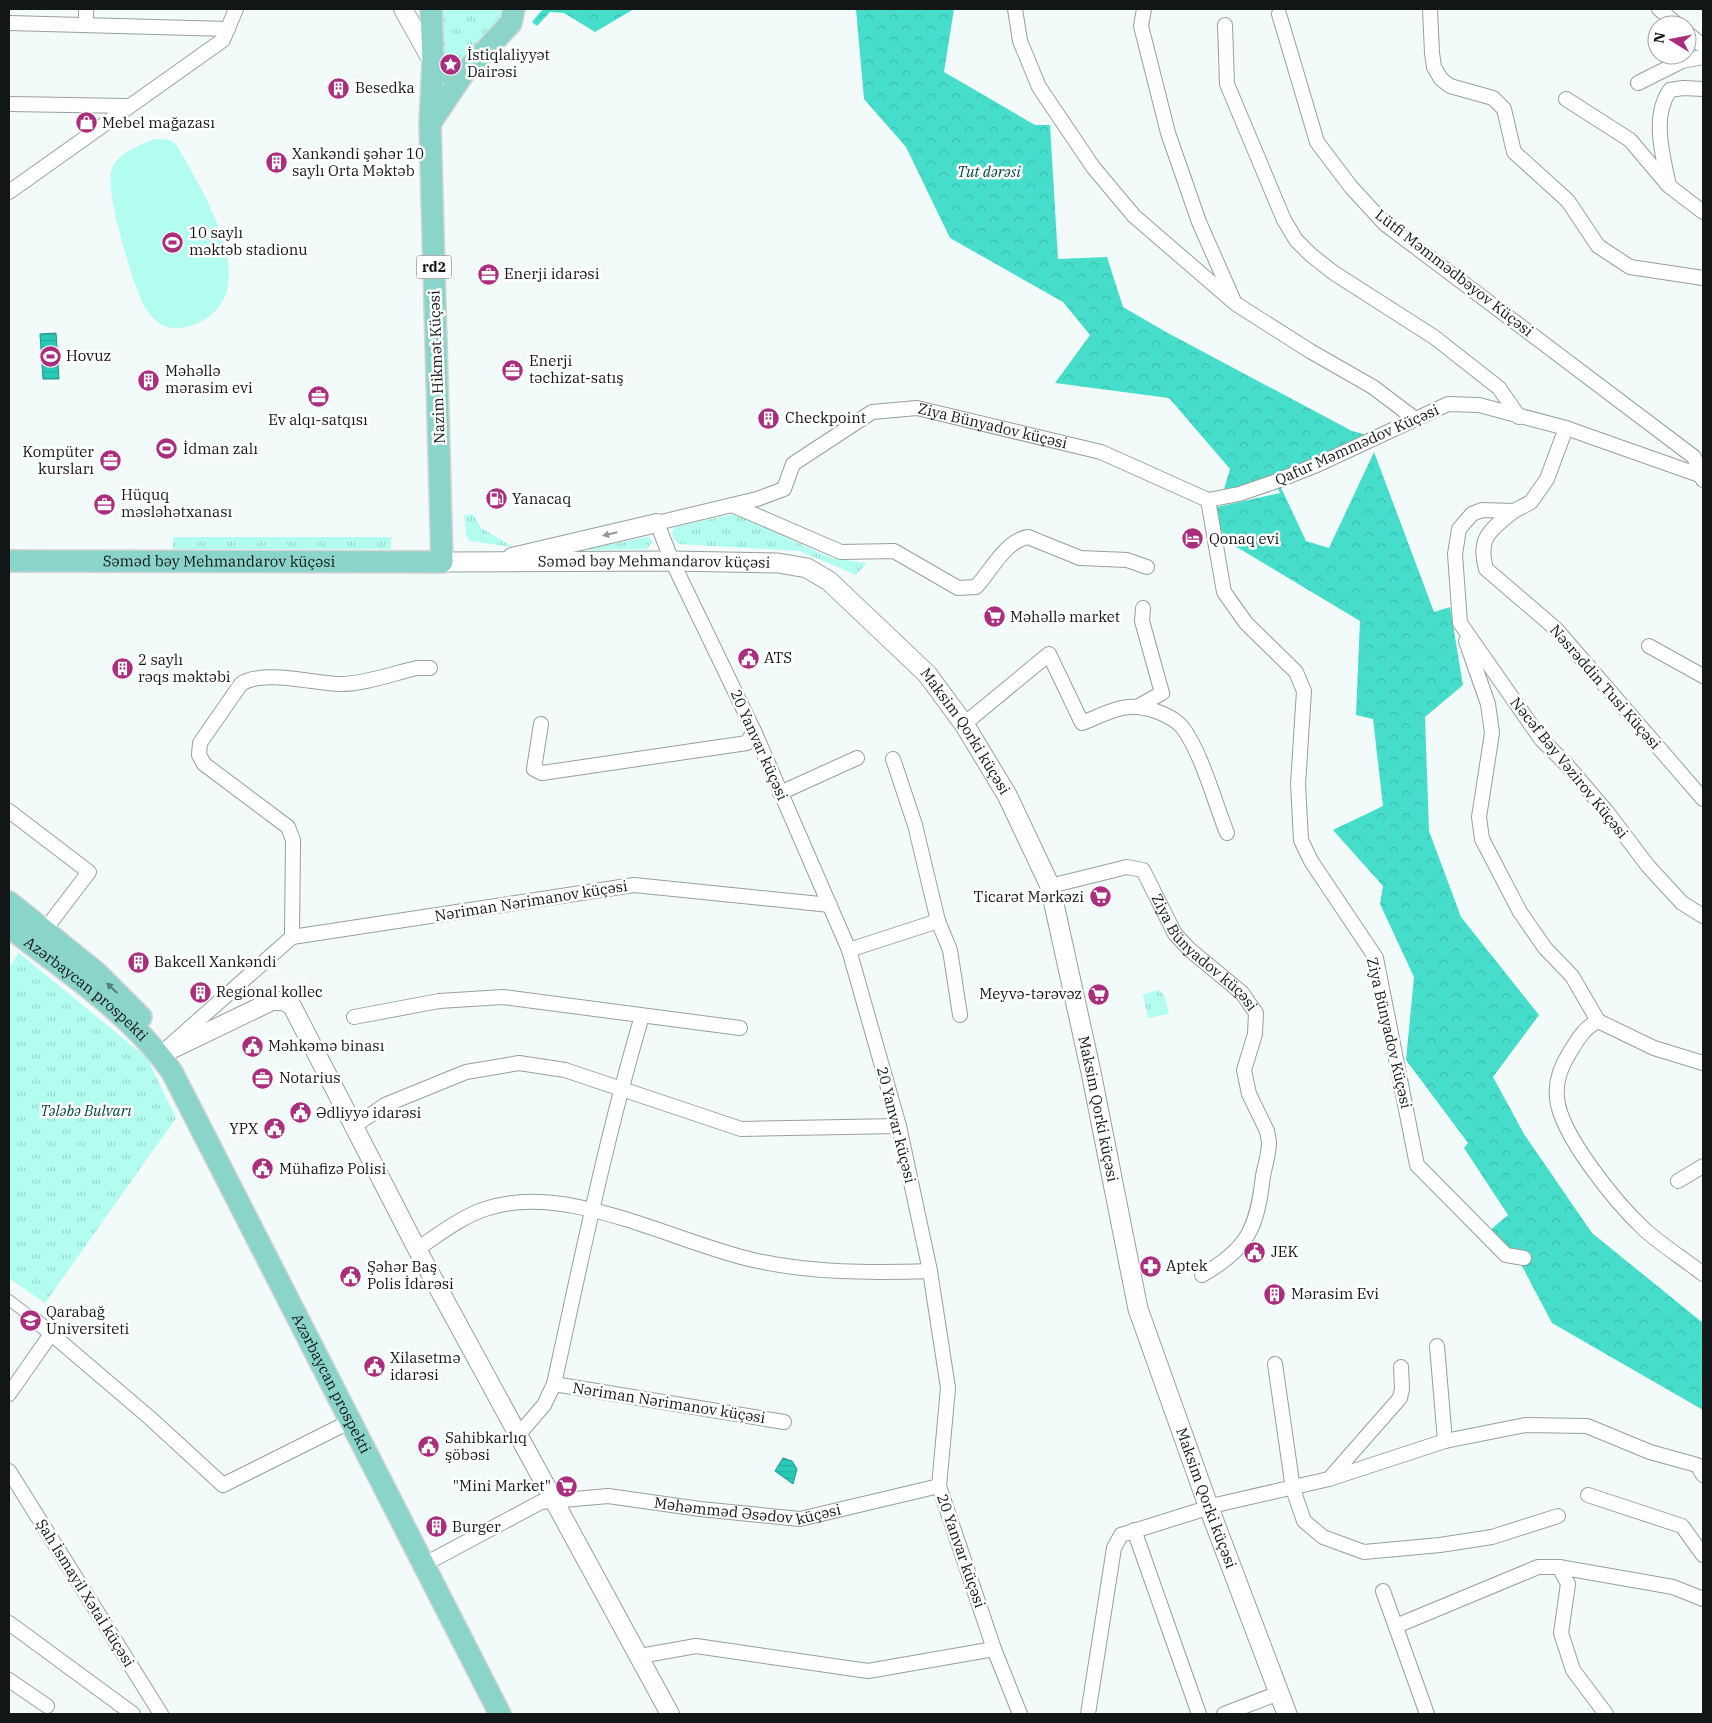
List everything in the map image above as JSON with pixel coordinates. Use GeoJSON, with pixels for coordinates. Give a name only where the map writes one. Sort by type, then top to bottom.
{"type":"FeatureCollection","features":[{"type":"Feature","properties":{"kind":"main road","name":"Nazim Hikmət Küçəsi"},"geometry":{"type":"LineString","coordinates":[[431,9],[433,62],[430,123],[442,559]]}},
{"type":"Feature","properties":{"kind":"main road"},"geometry":{"type":"LineString","coordinates":[[430,123],[464,73],[516,13]]}},
{"type":"Feature","properties":{"kind":"main road"},"geometry":{"type":"LineString","coordinates":[[433,62],[443,72],[450,75],[464,73]]}},
{"type":"Feature","properties":{"kind":"main road","name":"Səməd bəy Mehmandarov küçəsi"},"geometry":{"type":"LineString","coordinates":[[9,561],[442,559],[497,562],[672,561],[778,563],[807,568]]}},
{"type":"Feature","properties":{"kind":"main road","name":"Maksim Qorki küçəsi"},"geometry":{"type":"LineString","coordinates":[[807,568],[830,580],[927,674],[964,724],[1007,795],[1050,886],[1091,1072],[1138,1309],[1209,1508],[1287,1714]]}},
{"type":"Feature","properties":{"kind":"main road","name":"Azərbaycan prospekti"},"geometry":{"type":"LineString","coordinates":[[9,902],[96,972],[134,1009],[150,1030],[160,1055]]}},
{"type":"Feature","properties":{"kind":"main road","name":"Azərbaycan prospekti"},"geometry":{"type":"LineString","coordinates":[[9,927],[123,1017],[160,1055],[172,1072],[349,1422],[500,1714]]}},
{"type":"Feature","properties":{"kind":"street"},"geometry":{"type":"LineString","coordinates":[[86,9],[86,25]]}},
{"type":"Feature","properties":{"kind":"street"},"geometry":{"type":"LineString","coordinates":[[9,192],[16,183],[223,40],[236,9]]}},
{"type":"Feature","properties":{"kind":"street"},"geometry":{"type":"LineString","coordinates":[[403,9],[433,62]]}},
{"type":"Feature","properties":{"kind":"street"},"geometry":{"type":"LineString","coordinates":[[1016,9],[1020,41],[1039,87],[1094,167],[1134,216],[1236,304],[1310,352],[1372,387],[1414,418]]}},
{"type":"Feature","properties":{"kind":"street"},"geometry":{"type":"LineString","coordinates":[[1144,9],[1141,26],[1168,133],[1200,222],[1236,304]]}},
{"type":"Feature","properties":{"kind":"street"},"geometry":{"type":"LineString","coordinates":[[1430,9],[1432,53],[1434,66],[1440,79],[1450,86],[1493,98],[1504,109],[1509,139],[1514,152],[1568,201],[1598,246],[1630,267],[1703,278]]}},
{"type":"Feature","properties":{"kind":"street","name":"Lütfi Məmmədbəyov Küçəsi"},"geometry":{"type":"LineString","coordinates":[[1279,14],[1317,142],[1351,187],[1385,224],[1694,457],[1703,477]]}},
{"type":"Feature","properties":{"kind":"street"},"geometry":{"type":"LineString","coordinates":[[9,22],[228,29]]}},
{"type":"Feature","properties":{"kind":"street"},"geometry":{"type":"LineString","coordinates":[[1225,25],[1226,84],[1284,220],[1296,240],[1334,273],[1434,337],[1500,388],[1519,417]]}},
{"type":"Feature","properties":{"kind":"street"},"geometry":{"type":"LineString","coordinates":[[1638,83],[1682,61],[1703,56]]}},
{"type":"Feature","properties":{"kind":"street"},"geometry":{"type":"LineString","coordinates":[[1669,186],[1660,135],[1664,99],[1670,90],[1682,88],[1703,89]]}},
{"type":"Feature","properties":{"kind":"street"},"geometry":{"type":"LineString","coordinates":[[1566,99],[1630,140],[1669,186],[1703,212]]}},
{"type":"Feature","properties":{"kind":"street"},"geometry":{"type":"LineString","coordinates":[[9,104],[128,106]]}},
{"type":"Feature","properties":{"kind":"street","name":"Qafur Məmmədov Küçəsi"},"geometry":{"type":"LineString","coordinates":[[1208,500],[1239,494],[1319,464],[1414,418],[1448,404],[1479,404],[1519,417],[1566,428],[1703,477]]}},
{"type":"Feature","properties":{"kind":"street","name":"Ziya Bünyadov küçəsi"},"geometry":{"type":"LineString","coordinates":[[497,562],[732,505],[784,488],[793,464],[872,412],[917,408],[1101,452],[1208,500]]}},
{"type":"Feature","properties":{"kind":"street"},"geometry":{"type":"LineString","coordinates":[[1566,428],[1547,479],[1531,502],[1514,511],[1482,510],[1472,514],[1459,529],[1455,554],[1460,623],[1488,704],[1492,733],[1479,817],[1482,839],[1520,912],[1545,948],[1572,976],[1598,1021],[1654,1048],[1703,1063]]}},
{"type":"Feature","properties":{"kind":"street","name":"Ziya Bünyadov Küçəsi"},"geometry":{"type":"LineString","coordinates":[[1208,500],[1224,592],[1246,623],[1296,672],[1304,691],[1298,784],[1301,840],[1311,861],[1376,958],[1417,1165],[1506,1255],[1524,1258]]}},
{"type":"Feature","properties":{"kind":"street"},"geometry":{"type":"LineString","coordinates":[[732,505],[841,552],[894,550],[958,588],[976,587],[1011,544],[1019,538],[1028,537],[1080,558],[1127,560],[1147,567]]}},
{"type":"Feature","properties":{"kind":"street","name":"Nəsrəddin Tusi Küçəsi"},"geometry":{"type":"LineString","coordinates":[[1514,511],[1491,529],[1484,540],[1482,556],[1486,569],[1556,628],[1703,799]]}},
{"type":"Feature","properties":{"kind":"street","name":"20 Yanvar küçəsi"},"geometry":{"type":"LineString","coordinates":[[657,523],[672,561],[754,731],[849,950],[899,1126],[930,1271],[948,1388],[939,1486],[994,1649],[1020,1714]]}},
{"type":"Feature","properties":{"kind":"street"},"geometry":{"type":"LineString","coordinates":[[1137,707],[1162,693],[1142,621],[1143,608]]}},
{"type":"Feature","properties":{"kind":"street","name":"Nəcəf Bəy Vəzirov Küçəsi"},"geometry":{"type":"LineString","coordinates":[[1460,623],[1541,739],[1566,764],[1607,812],[1648,866],[1682,903],[1703,916]]}},
{"type":"Feature","properties":{"kind":"street"},"geometry":{"type":"LineString","coordinates":[[1649,646],[1703,676]]}},
{"type":"Feature","properties":{"kind":"street"},"geometry":{"type":"LineString","coordinates":[[964,724],[1049,654],[1082,723],[1126,708],[1137,707],[1172,718],[1181,726],[1192,743],[1227,833]]}},
{"type":"Feature","properties":{"kind":"street"},"geometry":{"type":"LineString","coordinates":[[160,1055],[172,1042],[292,937],[294,840],[288,827],[204,764],[199,754],[200,743],[246,680],[269,678],[341,684],[417,668],[430,668]]}},
{"type":"Feature","properties":{"kind":"street"},"geometry":{"type":"LineString","coordinates":[[541,724],[534,768],[542,773],[747,744],[754,731]]}},
{"type":"Feature","properties":{"kind":"street"},"geometry":{"type":"LineString","coordinates":[[780,793],[857,758]]}},
{"type":"Feature","properties":{"kind":"street"},"geometry":{"type":"LineString","coordinates":[[893,759],[915,825],[938,921],[950,950],[960,1014]]}},
{"type":"Feature","properties":{"kind":"street"},"geometry":{"type":"LineString","coordinates":[[9,811],[88,872],[44,931]]}},
{"type":"Feature","properties":{"kind":"street","name":"Ziya Bünyadov küçəsi"},"geometry":{"type":"LineString","coordinates":[[1050,886],[1127,867],[1143,870],[1176,934],[1190,950],[1242,993],[1256,1013],[1255,1034],[1244,1070],[1249,1094],[1267,1131],[1269,1142],[1259,1209],[1248,1237],[1226,1261],[1202,1275]]}},
{"type":"Feature","properties":{"kind":"street","name":"Nəriman Nərimanov küçəsi"},"geometry":{"type":"LineString","coordinates":[[292,937],[634,885],[830,905]]}},
{"type":"Feature","properties":{"kind":"street"},"geometry":{"type":"LineString","coordinates":[[849,950],[938,921]]}},
{"type":"Feature","properties":{"kind":"street"},"geometry":{"type":"LineString","coordinates":[[354,1017],[439,1001],[503,997],[740,1028]]}},
{"type":"Feature","properties":{"kind":"street"},"geometry":{"type":"LineString","coordinates":[[160,1055],[272,1001],[284,1001],[292,1006],[417,1249],[520,1434],[670,1714]]}},
{"type":"Feature","properties":{"kind":"street","name":"Nəriman Nərimanov küçəsi"},"geometry":{"type":"LineString","coordinates":[[520,1434],[544,1405],[554,1384],[621,1087],[642,1016]]}},
{"type":"Feature","properties":{"kind":"street"},"geometry":{"type":"LineString","coordinates":[[1598,1021],[1582,1033],[1564,1061],[1559,1074],[1557,1100],[1566,1128],[1588,1162],[1646,1231],[1703,1274]]}},
{"type":"Feature","properties":{"kind":"street"},"geometry":{"type":"LineString","coordinates":[[353,1127],[385,1106],[466,1072],[519,1064],[565,1070],[621,1087],[741,1129],[899,1126]]}},
{"type":"Feature","properties":{"kind":"street"},"geometry":{"type":"LineString","coordinates":[[1678,1181],[1703,1166]]}},
{"type":"Feature","properties":{"kind":"street"},"geometry":{"type":"LineString","coordinates":[[417,1249],[450,1227],[484,1209],[527,1201],[592,1209],[724,1253],[770,1263],[842,1272],[930,1271]]}},
{"type":"Feature","properties":{"kind":"street"},"geometry":{"type":"LineString","coordinates":[[9,1300],[150,1418],[223,1485],[349,1422]]}},
{"type":"Feature","properties":{"kind":"street"},"geometry":{"type":"LineString","coordinates":[[9,1394],[51,1334]]}},
{"type":"Feature","properties":{"kind":"street"},"geometry":{"type":"LineString","coordinates":[[1437,1346],[1445,1441]]}},
{"type":"Feature","properties":{"kind":"street"},"geometry":{"type":"LineString","coordinates":[[1275,1364],[1294,1489],[1304,1521],[1323,1537],[1364,1552],[1492,1537],[1558,1516]]}},
{"type":"Feature","properties":{"kind":"street"},"geometry":{"type":"LineString","coordinates":[[1329,1479],[1395,1405],[1402,1389],[1401,1367]]}},
{"type":"Feature","properties":{"kind":"street","name":"Nəriman Nərimanov küçəsi"},"geometry":{"type":"LineString","coordinates":[[554,1384],[784,1422]]}},
{"type":"Feature","properties":{"kind":"street"},"geometry":{"type":"LineString","coordinates":[[1088,1714],[1114,1548],[1121,1535],[1209,1508],[1329,1479],[1445,1441],[1526,1425],[1587,1426],[1650,1452],[1697,1465],[1703,1475]]}},
{"type":"Feature","properties":{"kind":"street","name":"Şah İsmayil Xətaİ küçəsi"},"geometry":{"type":"LineString","coordinates":[[9,1471],[161,1714]]}},
{"type":"Feature","properties":{"kind":"street","name":"Məhəmməd Əsədov küçəsi"},"geometry":{"type":"LineString","coordinates":[[423,1565],[541,1502],[608,1496],[700,1509],[800,1519],[939,1486]]}},
{"type":"Feature","properties":{"kind":"street"},"geometry":{"type":"LineString","coordinates":[[1588,1495],[1682,1526],[1703,1555]]}},
{"type":"Feature","properties":{"kind":"street"},"geometry":{"type":"LineString","coordinates":[[1134,1530],[1199,1714]]}},
{"type":"Feature","properties":{"kind":"street"},"geometry":{"type":"LineString","coordinates":[[1559,1566],[1568,1584],[1560,1632],[1573,1670],[1606,1714]]}},
{"type":"Feature","properties":{"kind":"street"},"geometry":{"type":"LineString","coordinates":[[1396,1626],[1522,1572],[1538,1567],[1559,1566],[1673,1587],[1703,1599]]}},
{"type":"Feature","properties":{"kind":"street"},"geometry":{"type":"LineString","coordinates":[[1383,1592],[1427,1714]]}},
{"type":"Feature","properties":{"kind":"street"},"geometry":{"type":"LineString","coordinates":[[9,1623],[133,1714]]}},
{"type":"Feature","properties":{"kind":"street"},"geometry":{"type":"LineString","coordinates":[[640,1656],[696,1646],[868,1671],[994,1649]]}},
{"type":"Feature","properties":{"kind":"street"},"geometry":{"type":"LineString","coordinates":[[9,1680],[48,1706]]}},
{"type":"Feature","properties":{"kind":"street"},"geometry":{"type":"LineString","coordinates":[[1224,1714],[1279,1693]]}},
{"type":"Feature","properties":{"kind":"green space"},"geometry":{"type":"Polygon","coordinates":[[[437,9],[509,9],[508,13],[460,68],[454,69],[444,66],[437,9]]]}},
{"type":"Feature","properties":{"kind":"green space"},"geometry":{"type":"Polygon","coordinates":[[[543,9],[634,9],[595,32],[564,13],[550,12],[537,26],[532,22],[543,9]]]}},
{"type":"Feature","properties":{"kind":"green space","name":"Tut dərəsi"},"geometry":{"type":"Polygon","coordinates":[[[856,9],[954,9],[944,72],[1035,125],[1050,125],[1058,259],[1107,257],[1123,307],[1166,332],[1352,431],[1371,436],[1276,477],[1306,541],[1329,548],[1374,452],[1434,612],[1450,607],[1463,685],[1425,717],[1429,831],[1461,917],[1539,1015],[1493,1077],[1524,1134],[1592,1233],[1703,1323],[1703,1410],[1552,1323],[1515,1253],[1488,1232],[1508,1215],[1464,1148],[1468,1143],[1406,1060],[1414,977],[1380,904],[1383,886],[1333,830],[1383,806],[1373,719],[1356,715],[1360,621],[1225,540],[1213,508],[1280,493],[1273,478],[1223,493],[1230,469],[1169,398],[1055,383],[1090,335],[1063,302],[950,238],[906,147],[864,99],[856,9]]]}},
{"type":"Feature","properties":{"kind":"green space","name":"10 saylı məktəb stadionu"},"geometry":{"type":"Polygon","coordinates":[[[154,139],[170,140],[176,144],[210,208],[221,233],[227,258],[229,281],[222,302],[207,318],[181,328],[160,324],[149,314],[144,305],[125,252],[112,194],[111,179],[115,163],[130,150],[154,139]]]}},
{"type":"Feature","properties":{"kind":"green space"},"geometry":{"type":"Polygon","coordinates":[[[473,514],[481,528],[513,547],[469,541],[466,534],[464,515],[473,514]]]}},
{"type":"Feature","properties":{"kind":"green space"},"geometry":{"type":"Polygon","coordinates":[[[734,514],[831,558],[867,563],[856,575],[800,551],[679,544],[673,538],[672,532],[675,527],[734,514]]]}},
{"type":"Feature","properties":{"kind":"green space"},"geometry":{"type":"Polygon","coordinates":[[[173,537],[391,537],[391,549],[173,549],[173,537]]]}},
{"type":"Feature","properties":{"kind":"green space"},"geometry":{"type":"Polygon","coordinates":[[[646,537],[650,538],[652,542],[647,549],[584,550],[646,537]]]}},
{"type":"Feature","properties":{"kind":"green space","name":"Tələbə Bulvarı"},"geometry":{"type":"Polygon","coordinates":[[[19,953],[147,1058],[176,1118],[45,1303],[9,1278],[9,967],[19,953]]]}},
{"type":"Feature","properties":{"kind":"green space"},"geometry":{"type":"Polygon","coordinates":[[[1159,990],[1165,997],[1169,1014],[1148,1018],[1143,994],[1159,990]]]}},
{"type":"Feature","properties":{"kind":"shaded area","name":"Hovuz"},"geometry":{"type":"Polygon","coordinates":[[[56,333],[59,379],[43,379],[40,334],[56,333]]]}},
{"type":"Feature","properties":{"kind":"shaded area"},"geometry":{"type":"Polygon","coordinates":[[[783,1458],[792,1461],[797,1469],[793,1484],[775,1471],[783,1458]]]}},
{"type":"Feature","properties":{"kind":"place","name":"İstiqlaliyyət Dairəsi"},"geometry":{"type":"Point","coordinates":[451,64]}},
{"type":"Feature","properties":{"kind":"place","name":"Besedka"},"geometry":{"type":"Point","coordinates":[339,88]}},
{"type":"Feature","properties":{"kind":"place","name":"Mebel mağazası"},"geometry":{"type":"Point","coordinates":[86,123]}},
{"type":"Feature","properties":{"kind":"place","name":"Xankəndi şəhər 10 saylı Orta Məktəb"},"geometry":{"type":"Point","coordinates":[276,163]}},
{"type":"Feature","properties":{"kind":"place","name":"10 saylı məktəb stadionu"},"geometry":{"type":"Point","coordinates":[173,242]}},
{"type":"Feature","properties":{"kind":"place","name":"Enerji idarəsi"},"geometry":{"type":"Point","coordinates":[488,274]}},
{"type":"Feature","properties":{"kind":"place","name":"Hovuz"},"geometry":{"type":"Point","coordinates":[50,356]}},
{"type":"Feature","properties":{"kind":"place","name":"Enerji təchizat-satış"},"geometry":{"type":"Point","coordinates":[513,370]}},
{"type":"Feature","properties":{"kind":"place","name":"Məhəllə mərasim evi"},"geometry":{"type":"Point","coordinates":[149,380]}},
{"type":"Feature","properties":{"kind":"place","name":"Ev alqı-satqısı"},"geometry":{"type":"Point","coordinates":[318,397]}},
{"type":"Feature","properties":{"kind":"place","name":"Checkpoint"},"geometry":{"type":"Point","coordinates":[769,418]}},
{"type":"Feature","properties":{"kind":"place","name":"İdman zalı"},"geometry":{"type":"Point","coordinates":[167,449]}},
{"type":"Feature","properties":{"kind":"place","name":"Kompüter kursları"},"geometry":{"type":"Point","coordinates":[110,461]}},
{"type":"Feature","properties":{"kind":"place","name":"Yanacaq"},"geometry":{"type":"Point","coordinates":[496,499]}},
{"type":"Feature","properties":{"kind":"place","name":"Hüquq məsləhətxanası"},"geometry":{"type":"Point","coordinates":[105,504]}},
{"type":"Feature","properties":{"kind":"place","name":"Qonaq evi"},"geometry":{"type":"Point","coordinates":[1193,539]}},
{"type":"Feature","properties":{"kind":"place","name":"Məhəllə market"},"geometry":{"type":"Point","coordinates":[994,617]}},
{"type":"Feature","properties":{"kind":"place","name":"ATS"},"geometry":{"type":"Point","coordinates":[748,658]}},
{"type":"Feature","properties":{"kind":"place","name":"2 saylı rəqs məktəbi"},"geometry":{"type":"Point","coordinates":[122,669]}},
{"type":"Feature","properties":{"kind":"place","name":"Ticarət Mərkəzi"},"geometry":{"type":"Point","coordinates":[1100,897]}},
{"type":"Feature","properties":{"kind":"place","name":"Bakcell Xankəndi"},"geometry":{"type":"Point","coordinates":[138,962]}},
{"type":"Feature","properties":{"kind":"place","name":"Regional kollec"},"geometry":{"type":"Point","coordinates":[200,992]}},
{"type":"Feature","properties":{"kind":"place","name":"Meyvə-tərəvəz"},"geometry":{"type":"Point","coordinates":[1098,994]}},
{"type":"Feature","properties":{"kind":"place","name":"Məhkəmə binası"},"geometry":{"type":"Point","coordinates":[252,1046]}},
{"type":"Feature","properties":{"kind":"place","name":"Notarius"},"geometry":{"type":"Point","coordinates":[263,1078]}},
{"type":"Feature","properties":{"kind":"place","name":"Ədliyyə idarəsi"},"geometry":{"type":"Point","coordinates":[300,1113]}},
{"type":"Feature","properties":{"kind":"place","name":"YPX"},"geometry":{"type":"Point","coordinates":[274,1129]}},
{"type":"Feature","properties":{"kind":"place","name":"Mühafizə Polisi"},"geometry":{"type":"Point","coordinates":[263,1169]}},
{"type":"Feature","properties":{"kind":"place","name":"JEK"},"geometry":{"type":"Point","coordinates":[1255,1252]}},
{"type":"Feature","properties":{"kind":"place","name":"Aptek"},"geometry":{"type":"Point","coordinates":[1150,1266]}},
{"type":"Feature","properties":{"kind":"place","name":"Şəhər Baş Polis İdarəsi"},"geometry":{"type":"Point","coordinates":[351,1276]}},
{"type":"Feature","properties":{"kind":"place","name":"Mərasim Evi"},"geometry":{"type":"Point","coordinates":[1275,1294]}},
{"type":"Feature","properties":{"kind":"place","name":"Qarabağ Universiteti"},"geometry":{"type":"Point","coordinates":[30,1321]}},
{"type":"Feature","properties":{"kind":"place","name":"Xilasetmə idarəsi"},"geometry":{"type":"Point","coordinates":[374,1367]}},
{"type":"Feature","properties":{"kind":"place","name":"Sahibkarlıq şöbəsi"},"geometry":{"type":"Point","coordinates":[429,1447]}},
{"type":"Feature","properties":{"kind":"place","name":"\"Mini Market\""},"geometry":{"type":"Point","coordinates":[567,1486]}},
{"type":"Feature","properties":{"kind":"place","name":"Burger"},"geometry":{"type":"Point","coordinates":[436,1527]}}]}
